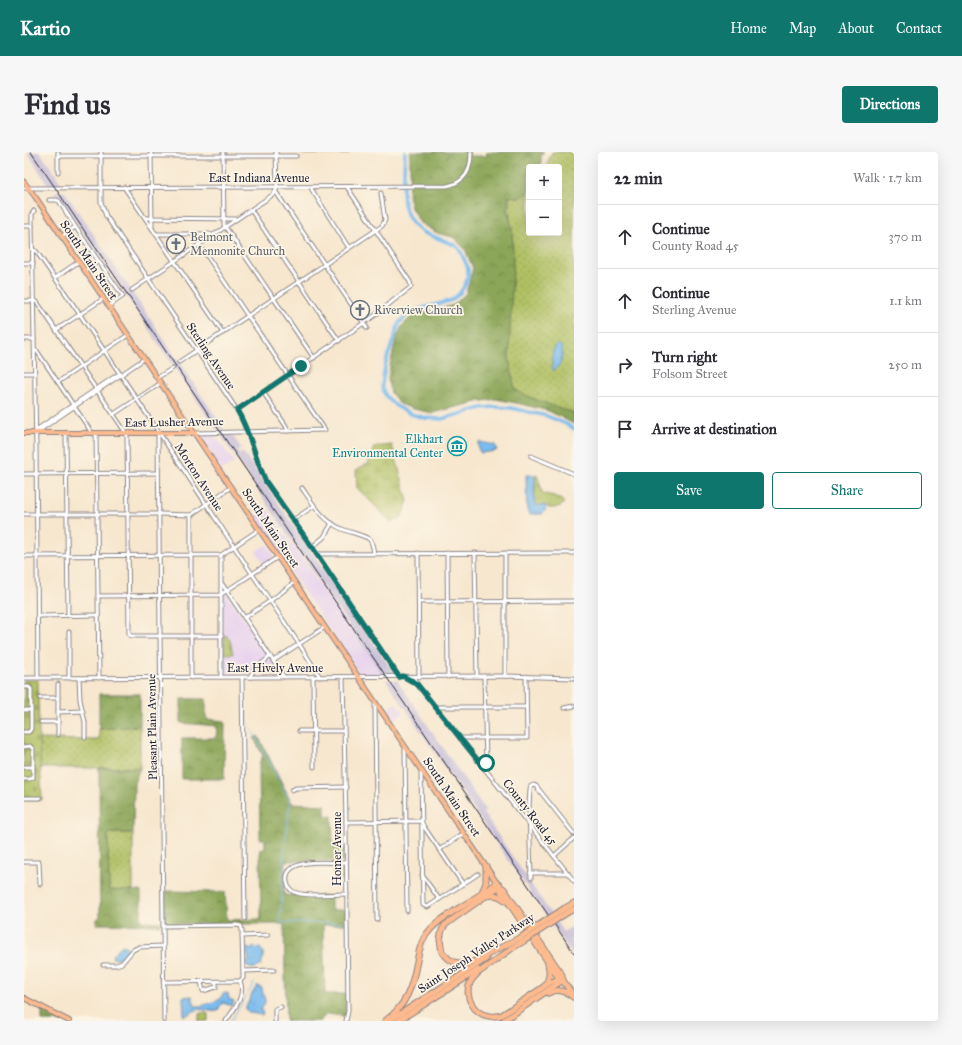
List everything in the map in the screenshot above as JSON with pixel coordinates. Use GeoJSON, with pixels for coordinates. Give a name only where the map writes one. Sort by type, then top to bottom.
{"type":"FeatureCollection","features":[{"type":"Feature","properties":{"kind":"highway"},"geometry":{"type":"LineString","coordinates":[[486,866],[486,883],[482,896],[445,925],[442,930],[440,940],[442,952],[454,962],[468,964],[522,939]]}},
{"type":"Feature","properties":{"kind":"highway"},"geometry":{"type":"LineString","coordinates":[[385,1021],[401,1005],[410,990],[414,980],[421,945],[426,935],[434,926],[498,885]]}},
{"type":"Feature","properties":{"kind":"highway","name":"South Main Street"},"geometry":{"type":"LineString","coordinates":[[498,885],[558,977],[562,980],[574,997]]}},
{"type":"Feature","properties":{"kind":"highway","name":"South Main Street"},"geometry":{"type":"LineString","coordinates":[[498,885],[504,889],[562,975],[562,980]]}},
{"type":"Feature","properties":{"kind":"highway"},"geometry":{"type":"LineString","coordinates":[[482,896],[499,896],[510,905]]}},
{"type":"Feature","properties":{"kind":"highway","name":"Saint Joseph Valley Parkway"},"geometry":{"type":"LineString","coordinates":[[389,1021],[522,939],[567,910],[574,903]]}},
{"type":"Feature","properties":{"kind":"highway","name":"Saint Joseph Valley Parkway"},"geometry":{"type":"LineString","coordinates":[[567,910],[574,909]]}},
{"type":"Feature","properties":{"kind":"highway","name":"Saint Joseph Valley Parkway"},"geometry":{"type":"LineString","coordinates":[[398,1021],[514,947],[522,939]]}},
{"type":"Feature","properties":{"kind":"highway"},"geometry":{"type":"LineString","coordinates":[[514,947],[478,973],[470,983],[469,990],[471,1002],[474,1007],[484,1014],[490,1016],[502,1015],[542,988],[556,980],[562,980]]}},
{"type":"Feature","properties":{"kind":"highway"},"geometry":{"type":"LineString","coordinates":[[542,988],[548,981],[550,973],[548,961]]}},
{"type":"Feature","properties":{"kind":"highway"},"geometry":{"type":"LineString","coordinates":[[503,1021],[562,980]]}},
{"type":"Feature","properties":{"kind":"highway"},"geometry":{"type":"LineString","coordinates":[[523,1008],[529,1006],[547,993],[555,990],[566,992],[574,997]]}},
{"type":"Feature","properties":{"kind":"main road","name":"South Main Street"},"geometry":{"type":"LineString","coordinates":[[24,182],[26,188],[109,306],[498,885]]}},
{"type":"Feature","properties":{"kind":"main road","name":"East Lusher Avenue"},"geometry":{"type":"LineString","coordinates":[[24,433],[194,433]]}},
{"type":"Feature","properties":{"kind":"main road"},"geometry":{"type":"LineString","coordinates":[[24,998],[68,1021]]}},
{"type":"Feature","properties":{"kind":"street","name":"East Indiana Avenue"},"geometry":{"type":"LineString","coordinates":[[26,188],[447,186],[464,177],[469,169],[471,152]]}},
{"type":"Feature","properties":{"kind":"street"},"geometry":{"type":"LineString","coordinates":[[58,172],[58,154],[276,154],[296,156]]}},
{"type":"Feature","properties":{"kind":"street","name":"Sterling Avenue"},"geometry":{"type":"LineString","coordinates":[[101,154],[101,202],[106,216],[237,410],[244,422],[266,482],[401,677]]}},
{"type":"Feature","properties":{"kind":"street"},"geometry":{"type":"LineString","coordinates":[[150,154],[152,227]]}},
{"type":"Feature","properties":{"kind":"street"},"geometry":{"type":"LineString","coordinates":[[223,154],[223,219],[225,227],[314,358]]}},
{"type":"Feature","properties":{"kind":"street"},"geometry":{"type":"LineString","coordinates":[[132,290],[276,192],[276,154]]}},
{"type":"Feature","properties":{"kind":"street"},"geometry":{"type":"LineString","coordinates":[[311,187],[349,248]]}},
{"type":"Feature","properties":{"kind":"street"},"geometry":{"type":"LineString","coordinates":[[237,410],[377,314],[411,286],[410,282],[347,187]]}},
{"type":"Feature","properties":{"kind":"street"},"geometry":{"type":"LineString","coordinates":[[124,188],[146,218],[223,333]]}},
{"type":"Feature","properties":{"kind":"street"},"geometry":{"type":"LineString","coordinates":[[276,192],[367,328]]}},
{"type":"Feature","properties":{"kind":"street"},"geometry":{"type":"LineString","coordinates":[[179,362],[382,226],[385,220],[381,193]]}},
{"type":"Feature","properties":{"kind":"street"},"geometry":{"type":"LineString","coordinates":[[49,200],[59,201],[98,261],[124,296],[109,306]]}},
{"type":"Feature","properties":{"kind":"street"},"geometry":{"type":"LineString","coordinates":[[250,210],[339,341]]}},
{"type":"Feature","properties":{"kind":"street"},"geometry":{"type":"LineString","coordinates":[[34,211],[32,214],[32,226],[35,351],[38,678]]}},
{"type":"Feature","properties":{"kind":"street"},"geometry":{"type":"LineString","coordinates":[[146,218],[238,218]]}},
{"type":"Feature","properties":{"kind":"street"},"geometry":{"type":"LineString","coordinates":[[24,226],[32,226]]}},
{"type":"Feature","properties":{"kind":"street"},"geometry":{"type":"LineString","coordinates":[[61,237],[75,227]]}},
{"type":"Feature","properties":{"kind":"street"},"geometry":{"type":"LineString","coordinates":[[156,234],[212,235]]}},
{"type":"Feature","properties":{"kind":"street"},"geometry":{"type":"LineString","coordinates":[[199,244],[288,375]]}},
{"type":"Feature","properties":{"kind":"street","name":"Morton Avenue"},"geometry":{"type":"LineString","coordinates":[[33,250],[36,251],[55,278],[137,398],[320,677]]}},
{"type":"Feature","properties":{"kind":"street"},"geometry":{"type":"LineString","coordinates":[[85,271],[98,261]]}},
{"type":"Feature","properties":{"kind":"street"},"geometry":{"type":"LineString","coordinates":[[55,278],[78,262]]}},
{"type":"Feature","properties":{"kind":"street"},"geometry":{"type":"LineString","coordinates":[[24,263],[33,263]]}},
{"type":"Feature","properties":{"kind":"street"},"geometry":{"type":"LineString","coordinates":[[56,330],[103,299]]}},
{"type":"Feature","properties":{"kind":"street"},"geometry":{"type":"LineString","coordinates":[[24,301],[37,302],[127,433],[129,635],[222,636]]}},
{"type":"Feature","properties":{"kind":"street"},"geometry":{"type":"LineString","coordinates":[[58,382],[128,335]]}},
{"type":"Feature","properties":{"kind":"street"},"geometry":{"type":"LineString","coordinates":[[24,339],[34,339]]}},
{"type":"Feature","properties":{"kind":"street"},"geometry":{"type":"LineString","coordinates":[[35,351],[37,351],[94,433],[97,474],[99,678]]}},
{"type":"Feature","properties":{"kind":"street"},"geometry":{"type":"LineString","coordinates":[[36,433],[144,359]]}},
{"type":"Feature","properties":{"kind":"street"},"geometry":{"type":"LineString","coordinates":[[157,378],[173,368]]}},
{"type":"Feature","properties":{"kind":"street"},"geometry":{"type":"LineString","coordinates":[[24,373],[35,373]]}},
{"type":"Feature","properties":{"kind":"street","name":"East Lusher Avenue"},"geometry":{"type":"LineString","coordinates":[[194,433],[325,430],[288,375]]}},
{"type":"Feature","properties":{"kind":"street"},"geometry":{"type":"LineString","coordinates":[[114,414],[160,383]]}},
{"type":"Feature","properties":{"kind":"street"},"geometry":{"type":"LineString","coordinates":[[263,392],[288,431]]}},
{"type":"Feature","properties":{"kind":"street"},"geometry":{"type":"LineString","coordinates":[[66,433],[68,616]]}},
{"type":"Feature","properties":{"kind":"street","name":"Pleasant Plain Avenue"},"geometry":{"type":"LineString","coordinates":[[159,433],[158,473],[164,1021]]}},
{"type":"Feature","properties":{"kind":"street"},"geometry":{"type":"LineString","coordinates":[[531,456],[574,474]]}},
{"type":"Feature","properties":{"kind":"street"},"geometry":{"type":"LineString","coordinates":[[24,474],[158,473]]}},
{"type":"Feature","properties":{"kind":"street"},"geometry":{"type":"LineString","coordinates":[[24,514],[191,515],[231,487]]}},
{"type":"Feature","properties":{"kind":"street"},"geometry":{"type":"LineString","coordinates":[[302,488],[320,514],[341,529],[369,539],[373,547],[374,554]]}},
{"type":"Feature","properties":{"kind":"street"},"geometry":{"type":"LineString","coordinates":[[293,520],[314,506]]}},
{"type":"Feature","properties":{"kind":"street"},"geometry":{"type":"LineString","coordinates":[[191,515],[191,678]]}},
{"type":"Feature","properties":{"kind":"street"},"geometry":{"type":"LineString","coordinates":[[312,547],[324,537],[332,523]]}},
{"type":"Feature","properties":{"kind":"street"},"geometry":{"type":"LineString","coordinates":[[24,556],[221,555],[260,529]]}},
{"type":"Feature","properties":{"kind":"street"},"geometry":{"type":"LineString","coordinates":[[447,553],[448,676]]}},
{"type":"Feature","properties":{"kind":"street"},"geometry":{"type":"LineString","coordinates":[[475,553],[477,676]]}},
{"type":"Feature","properties":{"kind":"street"},"geometry":{"type":"LineString","coordinates":[[505,553],[505,676]]}},
{"type":"Feature","properties":{"kind":"street"},"geometry":{"type":"LineString","coordinates":[[316,554],[574,553]]}},
{"type":"Feature","properties":{"kind":"street"},"geometry":{"type":"LineString","coordinates":[[401,677],[417,684],[419,602],[418,554]]}},
{"type":"Feature","properties":{"kind":"street"},"geometry":{"type":"LineString","coordinates":[[221,555],[221,677]]}},
{"type":"Feature","properties":{"kind":"street"},"geometry":{"type":"LineString","coordinates":[[98,596],[220,595],[278,557]]}},
{"type":"Feature","properties":{"kind":"street"},"geometry":{"type":"LineString","coordinates":[[244,618],[295,582]]}},
{"type":"Feature","properties":{"kind":"street"},"geometry":{"type":"LineString","coordinates":[[222,584],[284,677]]}},
{"type":"Feature","properties":{"kind":"street"},"geometry":{"type":"LineString","coordinates":[[419,602],[574,601]]}},
{"type":"Feature","properties":{"kind":"street"},"geometry":{"type":"LineString","coordinates":[[38,616],[98,615]]}},
{"type":"Feature","properties":{"kind":"street"},"geometry":{"type":"LineString","coordinates":[[273,661],[326,627]]}},
{"type":"Feature","properties":{"kind":"street"},"geometry":{"type":"LineString","coordinates":[[69,632],[69,678]]}},
{"type":"Feature","properties":{"kind":"street"},"geometry":{"type":"LineString","coordinates":[[250,677],[254,669],[270,656]]}},
{"type":"Feature","properties":{"kind":"street","name":"East Hively Avenue"},"geometry":{"type":"LineString","coordinates":[[24,678],[448,676],[526,676],[574,678]]}},
{"type":"Feature","properties":{"kind":"street"},"geometry":{"type":"LineString","coordinates":[[484,676],[486,763],[484,768]]}},
{"type":"Feature","properties":{"kind":"street"},"geometry":{"type":"LineString","coordinates":[[460,738],[527,738],[526,676]]}},
{"type":"Feature","properties":{"kind":"street"},"geometry":{"type":"LineString","coordinates":[[242,677],[245,919]]}},
{"type":"Feature","properties":{"kind":"street"},"geometry":{"type":"LineString","coordinates":[[313,677],[314,767]]}},
{"type":"Feature","properties":{"kind":"street","name":"Homer Avenue"},"geometry":{"type":"LineString","coordinates":[[343,677],[347,894],[348,1011],[346,1021]]}},
{"type":"Feature","properties":{"kind":"street"},"geometry":{"type":"LineString","coordinates":[[79,678],[80,700],[85,722],[85,737]]}},
{"type":"Feature","properties":{"kind":"street"},"geometry":{"type":"LineString","coordinates":[[58,684],[58,735]]}},
{"type":"Feature","properties":{"kind":"street","name":"County Road 45"},"geometry":{"type":"LineString","coordinates":[[417,684],[574,881]]}},
{"type":"Feature","properties":{"kind":"street"},"geometry":{"type":"LineString","coordinates":[[24,687],[31,688],[31,730],[29,732],[24,732]]}},
{"type":"Feature","properties":{"kind":"street"},"geometry":{"type":"LineString","coordinates":[[40,698],[58,698]]}},
{"type":"Feature","properties":{"kind":"street"},"geometry":{"type":"LineString","coordinates":[[375,701],[377,920]]}},
{"type":"Feature","properties":{"kind":"street"},"geometry":{"type":"LineString","coordinates":[[564,708],[574,706]]}},
{"type":"Feature","properties":{"kind":"street"},"geometry":{"type":"LineString","coordinates":[[436,707],[526,707]]}},
{"type":"Feature","properties":{"kind":"street"},"geometry":{"type":"LineString","coordinates":[[24,710],[31,710]]}},
{"type":"Feature","properties":{"kind":"street"},"geometry":{"type":"LineString","coordinates":[[58,712],[83,711]]}},
{"type":"Feature","properties":{"kind":"street"},"geometry":{"type":"LineString","coordinates":[[41,722],[58,722]]}},
{"type":"Feature","properties":{"kind":"street"},"geometry":{"type":"LineString","coordinates":[[299,730],[344,731]]}},
{"type":"Feature","properties":{"kind":"street"},"geometry":{"type":"LineString","coordinates":[[405,746],[407,911]]}},
{"type":"Feature","properties":{"kind":"street"},"geometry":{"type":"LineString","coordinates":[[24,747],[32,747],[33,767],[32,779],[24,779]]}},
{"type":"Feature","properties":{"kind":"street"},"geometry":{"type":"LineString","coordinates":[[24,767],[33,767]]}},
{"type":"Feature","properties":{"kind":"street"},"geometry":{"type":"LineString","coordinates":[[420,768],[424,906],[429,906],[478,874]]}},
{"type":"Feature","properties":{"kind":"street"},"geometry":{"type":"LineString","coordinates":[[531,878],[529,800],[531,786],[536,786],[574,834]]}},
{"type":"Feature","properties":{"kind":"street"},"geometry":{"type":"LineString","coordinates":[[292,790],[296,788],[346,787]]}},
{"type":"Feature","properties":{"kind":"street"},"geometry":{"type":"LineString","coordinates":[[24,798],[40,798]]}},
{"type":"Feature","properties":{"kind":"street"},"geometry":{"type":"LineString","coordinates":[[346,822],[421,821]]}},
{"type":"Feature","properties":{"kind":"street"},"geometry":{"type":"LineString","coordinates":[[421,821],[462,884]]}},
{"type":"Feature","properties":{"kind":"street"},"geometry":{"type":"LineString","coordinates":[[439,850],[464,833]]}},
{"type":"Feature","properties":{"kind":"street"},"geometry":{"type":"LineString","coordinates":[[554,856],[574,838]]}},
{"type":"Feature","properties":{"kind":"street"},"geometry":{"type":"LineString","coordinates":[[24,862],[39,862],[40,884]]}},
{"type":"Feature","properties":{"kind":"street"},"geometry":{"type":"LineString","coordinates":[[346,863],[301,863],[289,871],[287,874],[287,881],[288,887],[295,893],[347,894]]}},
{"type":"Feature","properties":{"kind":"street"},"geometry":{"type":"LineString","coordinates":[[530,873],[568,873]]}},
{"type":"Feature","properties":{"kind":"street"},"geometry":{"type":"LineString","coordinates":[[422,875],[439,899]]}},
{"type":"Feature","properties":{"kind":"street"},"geometry":{"type":"LineString","coordinates":[[163,926],[241,926],[243,978],[240,981],[240,998],[226,1021]]}},
{"type":"Feature","properties":{"kind":"street"},"geometry":{"type":"LineString","coordinates":[[242,936],[268,936]]}},
{"type":"Feature","properties":{"kind":"street"},"geometry":{"type":"LineString","coordinates":[[103,965],[116,965],[122,963],[133,950],[139,947],[163,946]]}},
{"type":"Feature","properties":{"kind":"street"},"geometry":{"type":"LineString","coordinates":[[243,971],[274,970]]}},
{"type":"Feature","properties":{"kind":"street"},"geometry":{"type":"LineString","coordinates":[[164,982],[240,981]]}},
{"type":"Feature","properties":{"kind":"street"},"geometry":{"type":"LineString","coordinates":[[201,982],[203,991],[216,987],[216,982]]}},
{"type":"Feature","properties":{"kind":"street"},"geometry":{"type":"LineString","coordinates":[[275,1021],[275,1008],[281,1007]]}},
{"type":"Feature","properties":{"kind":"shaded area"},"geometry":{"type":"Polygon","coordinates":[[[27,152],[40,152],[62,185],[48,185],[27,152]]]}},
{"type":"Feature","properties":{"kind":"shaded area"},"geometry":{"type":"Polygon","coordinates":[[[54,192],[65,192],[224,429],[216,429],[88,239],[54,192]]]}},
{"type":"Feature","properties":{"kind":"shaded area"},"geometry":{"type":"Polygon","coordinates":[[[231,433],[241,448],[237,450],[239,453],[243,452],[393,671],[392,674],[382,674],[220,434],[231,433]]]}},
{"type":"Feature","properties":{"kind":"shaded area"},"geometry":{"type":"Polygon","coordinates":[[[201,434],[214,434],[234,462],[222,470],[200,437],[201,434]]]}},
{"type":"Feature","properties":{"kind":"shaded area"},"geometry":{"type":"Polygon","coordinates":[[[267,509],[382,674],[360,674],[254,518],[267,509]]]}},
{"type":"Feature","properties":{"kind":"shaded area"},"geometry":{"type":"Polygon","coordinates":[[[267,544],[275,557],[264,564],[256,551],[267,544]]]}},
{"type":"Feature","properties":{"kind":"shaded area"},"geometry":{"type":"Polygon","coordinates":[[[225,593],[280,673],[279,674],[223,674],[223,594],[225,593]]]}},
{"type":"Feature","properties":{"kind":"shaded area"},"geometry":{"type":"Polygon","coordinates":[[[386,680],[397,680],[486,811],[483,813],[574,948],[574,957],[386,680]]]}},
{"type":"Feature","properties":{"kind":"shaded area"},"geometry":{"type":"Polygon","coordinates":[[[396,703],[404,713],[391,721],[385,711],[396,703]]]}},
{"type":"Feature","properties":{"kind":"shaded area"},"geometry":{"type":"Polygon","coordinates":[[[574,925],[574,948],[563,932],[574,925]]]}},
{"type":"Feature","properties":{"kind":"green space"},"geometry":{"type":"Polygon","coordinates":[[[303,152],[348,152],[348,154],[303,154],[303,152]]]}},
{"type":"Feature","properties":{"kind":"green space"},"geometry":{"type":"Polygon","coordinates":[[[410,152],[469,152],[469,156],[486,156],[487,152],[544,152],[541,156],[541,164],[526,164],[526,194],[521,198],[508,196],[508,212],[512,227],[513,261],[509,358],[515,390],[534,399],[574,413],[574,424],[549,411],[496,399],[432,413],[400,404],[391,393],[388,379],[390,366],[396,339],[402,326],[413,315],[454,305],[466,293],[473,268],[465,249],[453,237],[437,233],[420,223],[411,208],[408,195],[410,152]]]}},
{"type":"Feature","properties":{"kind":"green space"},"geometry":{"type":"Polygon","coordinates":[[[552,152],[574,152],[574,168],[572,171],[574,176],[574,420],[515,390],[506,356],[511,253],[509,193],[526,188],[526,236],[562,236],[562,164],[547,164],[552,152]]]}},
{"type":"Feature","properties":{"kind":"green space"},"geometry":{"type":"Polygon","coordinates":[[[392,445],[408,501],[401,518],[391,522],[357,488],[356,470],[368,464],[374,447],[392,445]]]}},
{"type":"Feature","properties":{"kind":"green space"},"geometry":{"type":"Polygon","coordinates":[[[535,475],[537,475],[543,494],[555,496],[560,499],[564,503],[561,506],[549,508],[544,505],[535,506],[533,501],[535,492],[535,475]]]}},
{"type":"Feature","properties":{"kind":"green space"},"geometry":{"type":"Polygon","coordinates":[[[226,635],[230,640],[233,654],[224,654],[224,637],[226,635]]]}},
{"type":"Feature","properties":{"kind":"green space"},"geometry":{"type":"Polygon","coordinates":[[[24,680],[38,680],[42,800],[24,800],[24,680]]]}},
{"type":"Feature","properties":{"kind":"green space"},"geometry":{"type":"Polygon","coordinates":[[[99,694],[140,694],[140,726],[99,729],[99,694]]]}},
{"type":"Feature","properties":{"kind":"green space"},"geometry":{"type":"Polygon","coordinates":[[[181,699],[206,699],[206,719],[225,721],[224,779],[182,779],[182,738],[216,738],[217,726],[181,723],[181,699]]]}},
{"type":"Feature","properties":{"kind":"green space"},"geometry":{"type":"Polygon","coordinates":[[[140,726],[140,768],[40,768],[39,739],[99,740],[99,729],[140,726]]]}},
{"type":"Feature","properties":{"kind":"green space"},"geometry":{"type":"Polygon","coordinates":[[[258,736],[292,803],[325,805],[325,815],[332,816],[333,847],[344,847],[344,861],[285,861],[284,895],[331,896],[331,910],[346,910],[346,924],[323,925],[325,994],[346,994],[345,1016],[327,1014],[320,1021],[286,1021],[284,924],[165,924],[164,891],[225,892],[227,920],[261,919],[260,849],[265,849],[265,839],[260,839],[259,763],[263,756],[254,738],[258,736]]]}},
{"type":"Feature","properties":{"kind":"green space"},"geometry":{"type":"Polygon","coordinates":[[[99,768],[140,768],[134,783],[133,833],[108,833],[109,890],[141,891],[141,921],[160,922],[160,925],[96,924],[97,919],[100,917],[99,768]]]}},
{"type":"Feature","properties":{"kind":"green space"},"geometry":{"type":"Polygon","coordinates":[[[108,833],[133,833],[133,891],[109,891],[108,833]]]}},
{"type":"Feature","properties":{"kind":"green space"},"geometry":{"type":"Polygon","coordinates":[[[334,870],[344,870],[344,879],[334,879],[334,870]]]}},
{"type":"Feature","properties":{"kind":"green space"},"geometry":{"type":"Polygon","coordinates":[[[42,1009],[65,1021],[42,1021],[42,1009]]]}},
{"type":"Feature","properties":{"kind":"green space"},"geometry":{"type":"Polygon","coordinates":[[[200,1013],[208,1014],[208,1021],[199,1021],[200,1013]]]}},
{"type":"Feature","properties":{"kind":"water"},"geometry":{"type":"Polygon","coordinates":[[[558,344],[562,347],[562,360],[555,370],[553,370],[552,356],[554,349],[558,344]]]}},
{"type":"Feature","properties":{"kind":"water"},"geometry":{"type":"Polygon","coordinates":[[[480,442],[495,445],[497,450],[481,453],[479,451],[478,443],[480,442]]]}},
{"type":"Feature","properties":{"kind":"water"},"geometry":{"type":"Polygon","coordinates":[[[526,475],[535,475],[534,503],[535,505],[546,506],[545,511],[542,514],[529,514],[527,510],[526,475]]]}},
{"type":"Feature","properties":{"kind":"water"},"geometry":{"type":"Polygon","coordinates":[[[124,945],[128,950],[117,959],[112,958],[113,954],[124,945]]]}},
{"type":"Feature","properties":{"kind":"water"},"geometry":{"type":"Polygon","coordinates":[[[253,947],[256,949],[258,947],[261,949],[263,955],[261,965],[254,968],[249,968],[246,966],[246,963],[249,960],[247,948],[252,950],[253,947]]]}},
{"type":"Feature","properties":{"kind":"water"},"geometry":{"type":"Polygon","coordinates":[[[257,986],[262,988],[265,999],[265,1003],[261,1010],[263,1013],[262,1015],[250,1013],[245,1009],[257,986]]]}},
{"type":"Feature","properties":{"kind":"water"},"geometry":{"type":"Polygon","coordinates":[[[223,994],[228,994],[229,999],[234,1001],[232,1006],[223,1003],[218,1011],[196,1010],[184,1016],[183,997],[192,996],[195,1006],[201,1006],[219,1000],[223,994]]]}},
{"type":"Feature","properties":{"kind":"waterway"},"geometry":{"type":"LineString","coordinates":[[405,152],[403,191],[404,205],[408,216],[413,224],[422,232],[455,245],[460,250],[468,268],[468,276],[460,293],[452,300],[417,310],[407,315],[399,323],[386,362],[383,378],[382,387],[386,396],[396,406],[411,414],[425,418],[441,419],[482,408],[511,408],[547,416],[574,429]]}},
{"type":"Feature","properties":{"kind":"waterway"},"geometry":{"type":"LineString","coordinates":[[245,697],[245,714],[247,721],[290,801],[284,851],[282,899],[279,921],[285,923],[345,923]]}},
{"type":"Feature","properties":{"kind":"waterway"},"geometry":{"type":"LineString","coordinates":[[231,1021],[254,983]]}},
{"type":"Feature","properties":{"kind":"railway"},"geometry":{"type":"LineString","coordinates":[[31,152],[574,953]]}},
{"type":"Feature","properties":{"kind":"place","name":"Belmont Mennonite Church"},"geometry":{"type":"Point","coordinates":[176,244]}},
{"type":"Feature","properties":{"kind":"place","name":"Riverview Church"},"geometry":{"type":"Point","coordinates":[360,310]}},
{"type":"Feature","properties":{"kind":"place","name":"Elkhart Environmental Center"},"geometry":{"type":"Point","coordinates":[457,446]}},
{"type":"Feature","properties":{"kind":"route"},"geometry":{"type":"LineString","coordinates":[[301,366],[237,410],[244,422],[266,482],[312,547],[399,677],[403,676],[417,684],[484,768],[486,763]]}}]}
